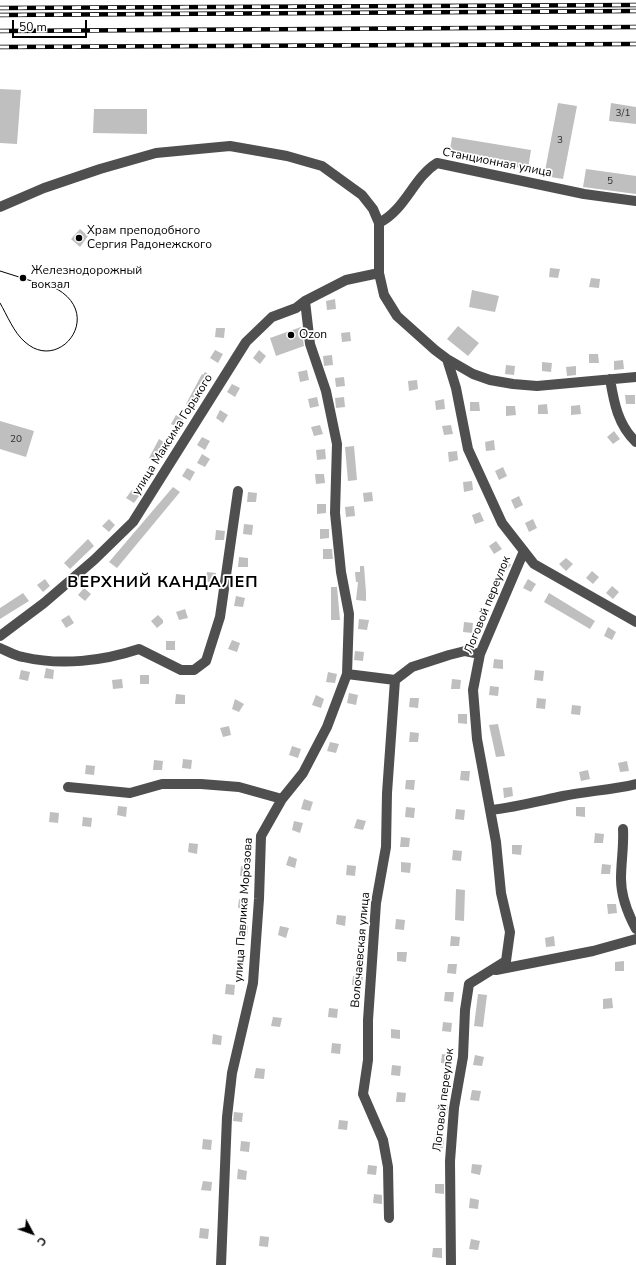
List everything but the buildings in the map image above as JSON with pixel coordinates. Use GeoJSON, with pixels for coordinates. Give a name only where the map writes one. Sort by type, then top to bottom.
{"type":"FeatureCollection","features":[{"type":"Feature","properties":{"kind":"street"},"geometry":{"type":"LineString","coordinates":[[0,207],[44,188],[100,169],[156,153],[230,146],[280,154],[322,166],[362,195],[373,209],[379,223],[379,273],[384,295],[397,316],[447,359],[473,374],[490,380],[513,384],[537,386],[636,377]]}},
{"type":"Feature","properties":{"kind":"street","name":"Станционная улица"},"geometry":{"type":"LineString","coordinates":[[379,223],[389,218],[400,208],[427,169],[437,163],[584,194],[636,201]]}},
{"type":"Feature","properties":{"kind":"street","name":"улица Максима Горького"},"geometry":{"type":"LineString","coordinates":[[0,636],[44,603],[83,570],[133,522],[246,342],[272,317],[296,308],[305,301],[346,280],[379,273]]}},
{"type":"Feature","properties":{"kind":"street","name":"улица Павлика Морозова"},"geometry":{"type":"LineString","coordinates":[[221,1265],[227,1117],[232,1073],[253,983],[259,900],[261,836],[282,799],[303,773],[327,727],[347,674],[349,614],[341,572],[334,513],[337,444],[326,392],[310,344],[305,301]]}},
{"type":"Feature","properties":{"kind":"street"},"geometry":{"type":"LineString","coordinates":[[447,359],[456,388],[468,450],[502,522],[534,564],[636,622]]}},
{"type":"Feature","properties":{"kind":"street"},"geometry":{"type":"LineString","coordinates":[[610,379],[615,410],[627,434],[636,442]]}},
{"type":"Feature","properties":{"kind":"street"},"geometry":{"type":"LineString","coordinates":[[0,648],[22,657],[53,661],[117,656],[139,649],[181,670],[194,670],[206,661],[220,617],[238,491]]}},
{"type":"Feature","properties":{"kind":"street","name":"Логовой переулок"},"geometry":{"type":"LineString","coordinates":[[451,1265],[450,1161],[454,1108],[463,1057],[465,1010],[469,984],[506,961],[510,932],[501,893],[496,842],[477,739],[473,690],[480,654],[524,551]]}},
{"type":"Feature","properties":{"kind":"street"},"geometry":{"type":"LineString","coordinates":[[347,674],[394,680],[412,667],[449,655],[465,651],[480,654]]}},
{"type":"Feature","properties":{"kind":"street","name":"Волочаевская улица"},"geometry":{"type":"LineString","coordinates":[[389,1218],[388,1167],[383,1140],[363,1094],[368,1060],[368,1020],[376,910],[386,847],[386,793],[394,680]]}},
{"type":"Feature","properties":{"kind":"street"},"geometry":{"type":"LineString","coordinates":[[68,787],[130,792],[162,784],[200,784],[239,787],[282,799]]}},
{"type":"Feature","properties":{"kind":"street"},"geometry":{"type":"LineString","coordinates":[[491,810],[525,806],[564,796],[636,784]]}},
{"type":"Feature","properties":{"kind":"street"},"geometry":{"type":"LineString","coordinates":[[623,829],[624,844],[621,880],[628,913],[636,929]]}},
{"type":"Feature","properties":{"kind":"street","name":"Логовой переулок"},"geometry":{"type":"LineString","coordinates":[[488,972],[593,951],[636,939]]}},
{"type":"Feature","properties":{"kind":"tram line"},"geometry":{"type":"LineString","coordinates":[[0,271],[57,289],[71,300],[77,313],[76,326],[71,337],[62,346],[51,351],[38,350],[25,342],[17,334],[0,303]]}},
{"type":"Feature","properties":{"kind":"railway"},"geometry":{"type":"LineString","coordinates":[[0,8],[636,5]]}},
{"type":"Feature","properties":{"kind":"railway"},"geometry":{"type":"LineString","coordinates":[[0,15],[636,11]]}},
{"type":"Feature","properties":{"kind":"railway"},"geometry":{"type":"LineString","coordinates":[[0,31],[636,27]]}},
{"type":"Feature","properties":{"kind":"railway"},"geometry":{"type":"LineString","coordinates":[[0,47],[636,44]]}},
{"type":"Feature","properties":{"kind":"place","name":"Храм преподобного Сергия Радонежского"},"geometry":{"type":"Point","coordinates":[79,238]}},
{"type":"Feature","properties":{"kind":"place","name":"Железнодорожный вокзал"},"geometry":{"type":"Point","coordinates":[23,278]}},
{"type":"Feature","properties":{"kind":"place","name":"Ozon"},"geometry":{"type":"Point","coordinates":[291,335]}},
{"type":"Feature","properties":{"kind":"district","name":"ВЕРХНИЙ КАНДАЛЕП"},"geometry":{"type":"Point","coordinates":[163,583]}}]}
